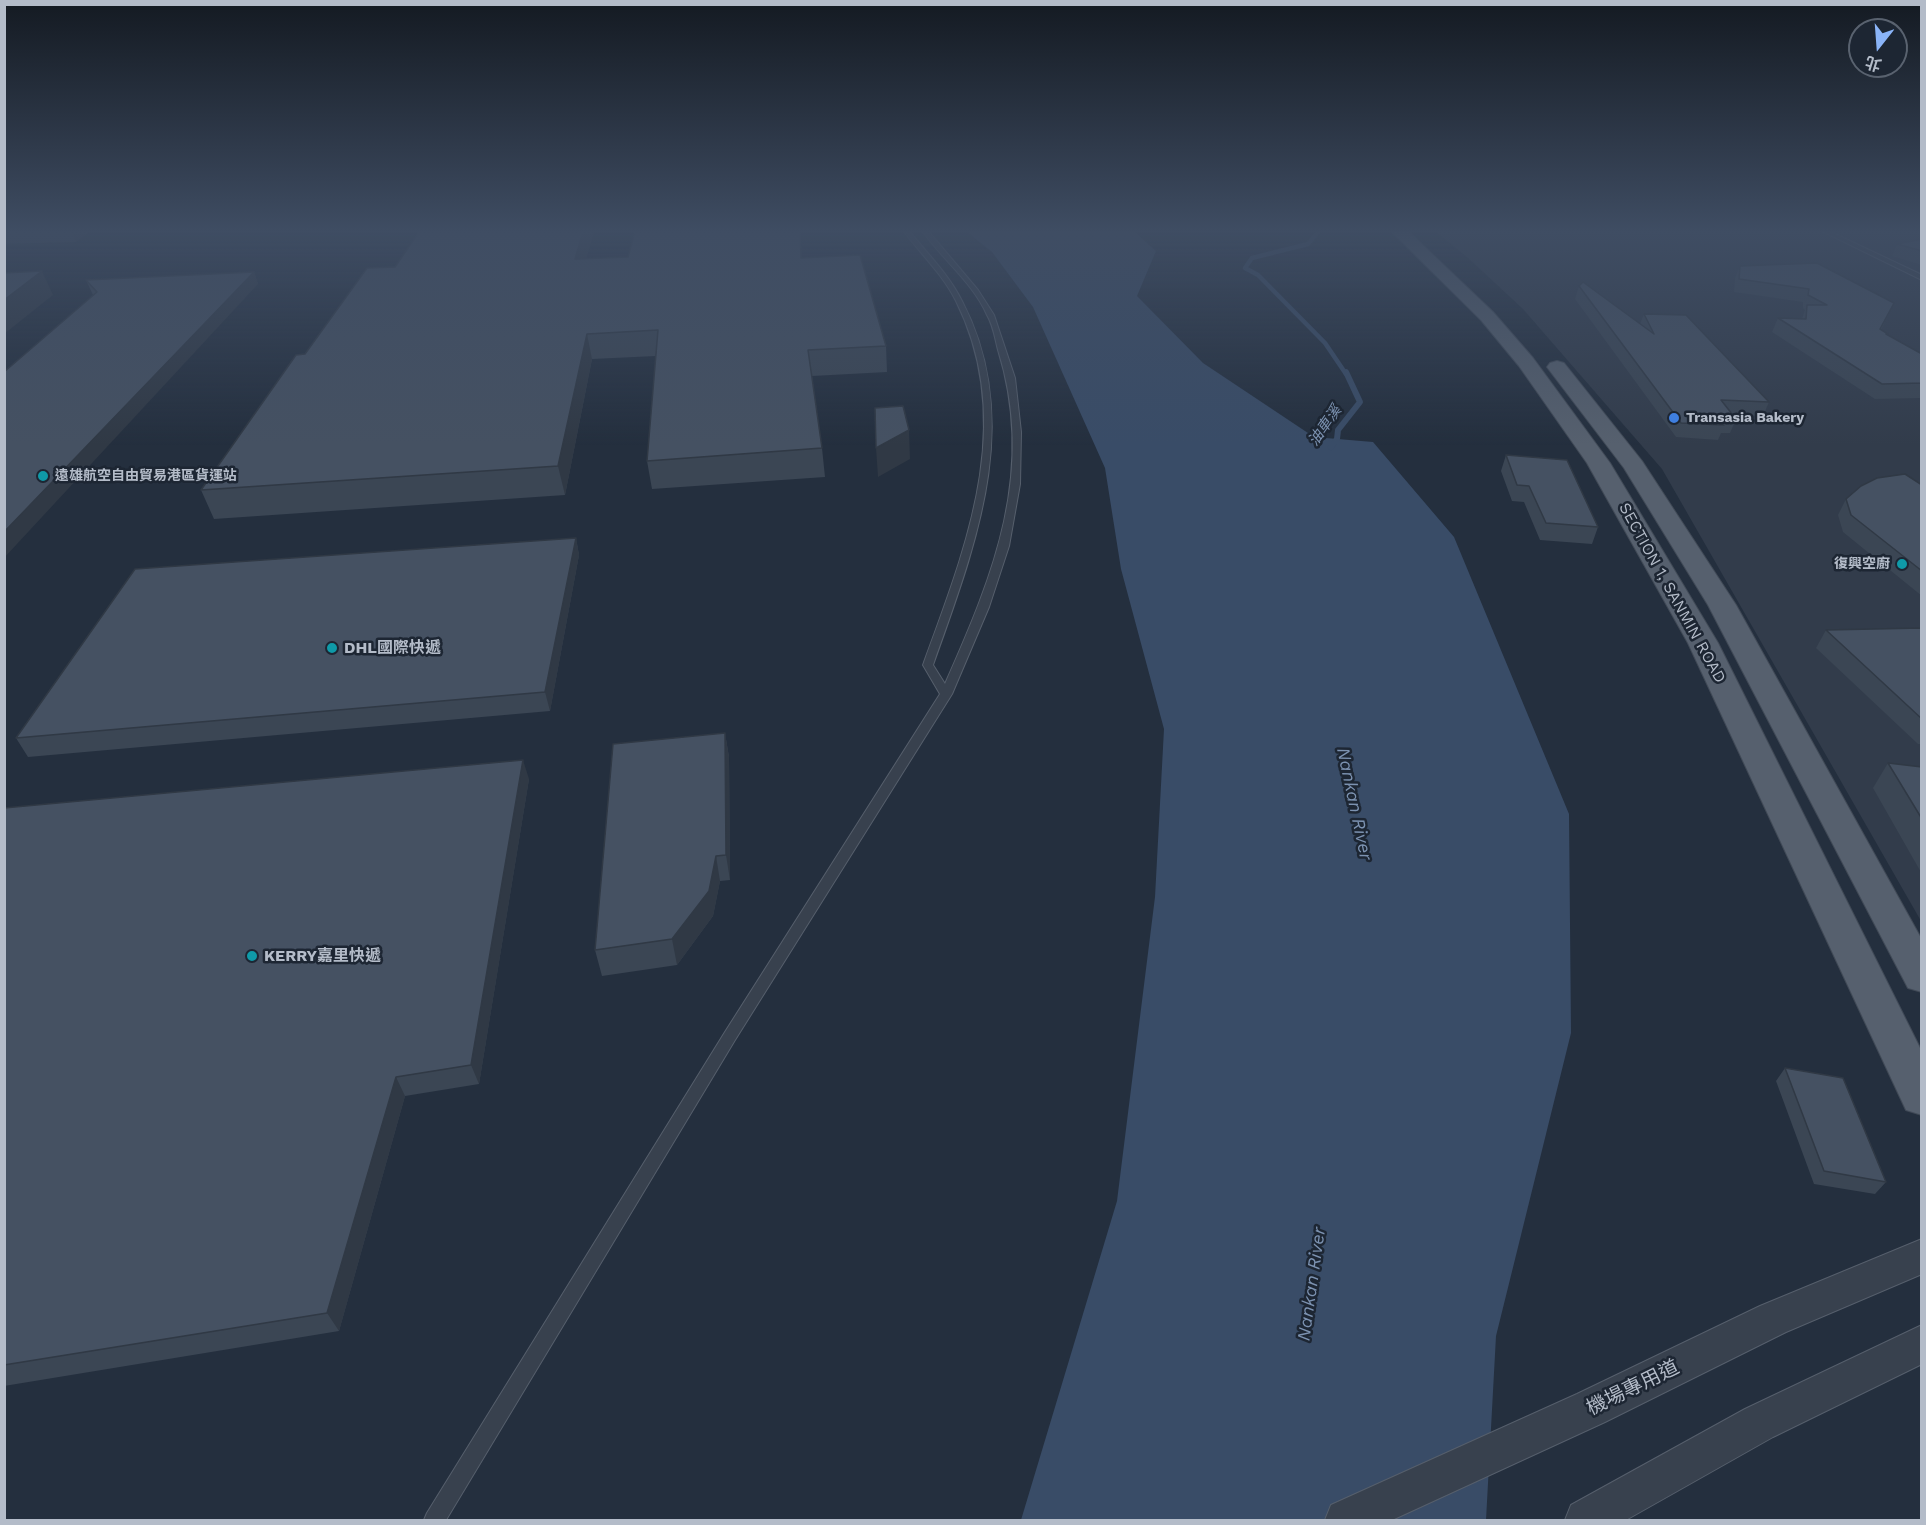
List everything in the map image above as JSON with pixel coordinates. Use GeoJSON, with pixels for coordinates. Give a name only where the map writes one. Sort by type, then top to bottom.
{"type":"FeatureCollection","features":[{"type":"Feature","properties":{"kind":"main road","name":"SECTION 1, SANMIN ROAD"},"geometry":{"type":"LineString","coordinates":[[1474,303],[1526,362],[1598,463],[1703,643],[1922,1097]]}},
{"type":"Feature","properties":{"kind":"main road","name":"SECTION 1, SANMIN ROAD"},"geometry":{"type":"LineString","coordinates":[[1497,303],[1551,360],[1634,466],[1722,605],[1922,977]]}},
{"type":"Feature","properties":{"kind":"street","name":"機場專用道"},"geometry":{"type":"LineString","coordinates":[[1346,1521],[1591,1408],[1773,1319],[1922,1256]]}},
{"type":"Feature","properties":{"kind":"street"},"geometry":{"type":"LineString","coordinates":[[1586,1521],[1760,1423],[1922,1344]]}},
{"type":"Feature","properties":{"kind":"lane"},"geometry":{"type":"LineString","coordinates":[[946,694],[928,665],[950,602],[979,500],[989,441],[988,413],[980,364],[969,325],[959,303]]}},
{"type":"Feature","properties":{"kind":"lane"},"geometry":{"type":"LineString","coordinates":[[434,1521],[730,1036],[946,694],[984,607],[1004,546],[1016,483],[1017,432],[1011,378],[991,315],[984,303]]}},
{"type":"Feature","properties":{"kind":"shaded area"},"geometry":{"type":"Polygon","coordinates":[[[1517,303],[1921,303],[1921,921],[1662,469],[1517,303]]]}},
{"type":"Feature","properties":{"kind":"water","name":"Nankan River"},"geometry":{"type":"Polygon","coordinates":[[[1030,303],[1144,303],[1203,363],[1314,437],[1373,442],[1454,537],[1569,814],[1571,1033],[1496,1336],[1486,1520],[1021,1520],[1117,1201],[1155,897],[1164,729],[1121,569],[1105,468],[1030,303]]]}},
{"type":"Feature","properties":{"kind":"building","name":"遠雄航空自由貿易港區貨運站"},"geometry":{"type":"Polygon","coordinates":[[[84,303],[224,303],[4,532],[4,372],[84,303]]]}},
{"type":"Feature","properties":{"kind":"building"},"geometry":{"type":"Polygon","coordinates":[[[342,303],[874,303],[886,346],[808,350],[822,448],[647,461],[658,330],[587,334],[558,466],[201,490],[296,355],[305,354],[342,303]]]}},
{"type":"Feature","properties":{"kind":"building"},"geometry":{"type":"Polygon","coordinates":[[[1592,303],[1612,303],[1654,334],[1644,314],[1686,315],[1769,402],[1721,400],[1736,419],[1719,419],[1724,425],[1681,423],[1592,303]]]}},
{"type":"Feature","properties":{"kind":"building"},"geometry":{"type":"Polygon","coordinates":[[[1824,303],[1894,303],[1880,329],[1922,354],[1922,383],[1882,384],[1778,318],[1806,319],[1807,305],[1827,305],[1824,303]]]}},
{"type":"Feature","properties":{"kind":"building"},"geometry":{"type":"Polygon","coordinates":[[[903,406],[909,430],[876,448],[875,408],[903,406]]]}},
{"type":"Feature","properties":{"kind":"building"},"geometry":{"type":"Polygon","coordinates":[[[1506,455],[1567,460],[1598,527],[1546,523],[1529,486],[1517,485],[1506,455]]]}},
{"type":"Feature","properties":{"kind":"building","name":"復興空廚"},"geometry":{"type":"Polygon","coordinates":[[[1905,474],[1922,485],[1922,571],[1851,515],[1846,499],[1861,486],[1877,478],[1905,474]]]}},
{"type":"Feature","properties":{"kind":"building","name":"DHL國際快遞"},"geometry":{"type":"Polygon","coordinates":[[[576,538],[545,692],[16,738],[135,569],[576,538]]]}},
{"type":"Feature","properties":{"kind":"building"},"geometry":{"type":"Polygon","coordinates":[[[1922,628],[1922,719],[1826,630],[1922,628]]]}},
{"type":"Feature","properties":{"kind":"building"},"geometry":{"type":"Polygon","coordinates":[[[725,733],[726,855],[716,856],[709,891],[672,939],[595,950],[613,744],[725,733]]]}},
{"type":"Feature","properties":{"kind":"building","name":"KERRY嘉里快遞"},"geometry":{"type":"Polygon","coordinates":[[[523,760],[471,1065],[396,1077],[327,1313],[4,1365],[4,808],[523,760]]]}},
{"type":"Feature","properties":{"kind":"building"},"geometry":{"type":"Polygon","coordinates":[[[1888,763],[1922,767],[1922,819],[1888,763]]]}},
{"type":"Feature","properties":{"kind":"building"},"geometry":{"type":"Polygon","coordinates":[[[1785,1068],[1843,1078],[1886,1182],[1824,1171],[1785,1068]]]}},
{"type":"Feature","properties":{"kind":"waterway","name":"油車溪"},"geometry":{"type":"LineString","coordinates":[[1286,303],[1325,343],[1346,374]]}},
{"type":"Feature","properties":{"kind":"waterway","name":"油車溪"},"geometry":{"type":"LineString","coordinates":[[1331,447],[1337,439],[1338,430],[1360,402],[1346,372]]}},
{"type":"Feature","properties":{"kind":"place","name":"Transasia Bakery"},"geometry":{"type":"Point","coordinates":[1674,418]}},
{"type":"Feature","properties":{"kind":"place","name":"遠雄航空自由貿易港區貨運站"},"geometry":{"type":"Point","coordinates":[43,476]}},
{"type":"Feature","properties":{"kind":"place","name":"復興空廚"},"geometry":{"type":"Point","coordinates":[1902,564]}},
{"type":"Feature","properties":{"kind":"place","name":"DHL國際快遞"},"geometry":{"type":"Point","coordinates":[332,648]}},
{"type":"Feature","properties":{"kind":"place","name":"KERRY嘉里快遞"},"geometry":{"type":"Point","coordinates":[252,956]}}]}
